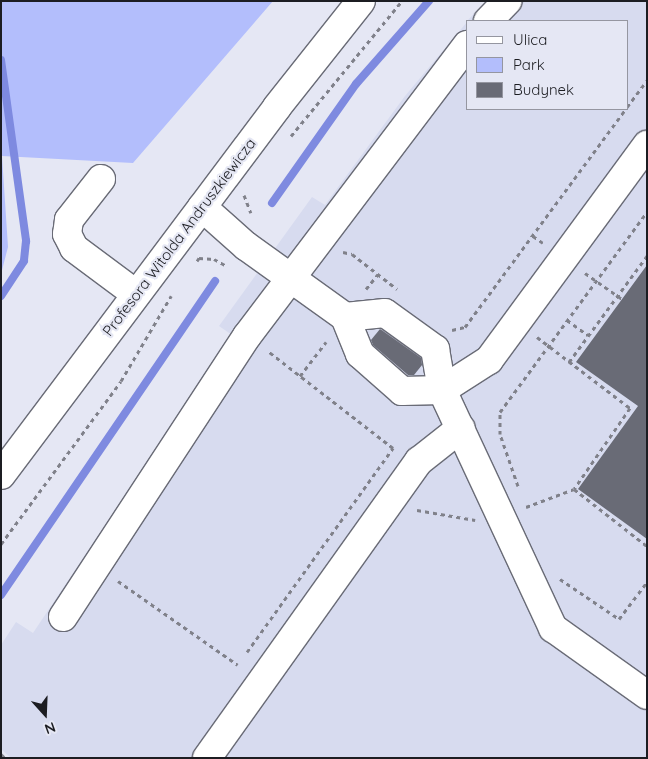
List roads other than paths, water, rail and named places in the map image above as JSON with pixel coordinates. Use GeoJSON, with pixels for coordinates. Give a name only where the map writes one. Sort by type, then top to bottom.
{"type":"FeatureCollection","features":[{"type":"Feature","properties":{"kind":"street","name":"Profesora Witolda Andruszkiewicza"},"geometry":{"type":"LineString","coordinates":[[1,475],[202,207],[361,1]]}},
{"type":"Feature","properties":{"kind":"street"},"geometry":{"type":"LineString","coordinates":[[489,20],[507,1]]}},
{"type":"Feature","properties":{"kind":"street"},"geometry":{"type":"LineString","coordinates":[[63,617],[247,336],[318,238],[466,46]]}},
{"type":"Feature","properties":{"kind":"street"},"geometry":{"type":"LineString","coordinates":[[202,207],[233,235],[345,317],[360,354],[402,391],[442,390],[470,375],[489,360],[647,145]]}},
{"type":"Feature","properties":{"kind":"street"},"geometry":{"type":"LineString","coordinates":[[101,179],[69,220],[67,234],[74,248],[136,294]]}},
{"type":"Feature","properties":{"kind":"street"},"geometry":{"type":"LineString","coordinates":[[345,317],[385,313],[435,349],[442,390],[461,428],[514,511],[553,628],[647,695]]}},
{"type":"Feature","properties":{"kind":"street"},"geometry":{"type":"LineString","coordinates":[[207,758],[386,504],[420,461],[461,428]]}},
{"type":"Feature","properties":{"kind":"waterway"},"geometry":{"type":"LineString","coordinates":[[272,203],[356,84],[429,1]]}},
{"type":"Feature","properties":{"kind":"waterway"},"geometry":{"type":"LineString","coordinates":[[1,60],[26,241],[24,261],[1,296]]}},
{"type":"Feature","properties":{"kind":"waterway"},"geometry":{"type":"LineString","coordinates":[[1,595],[215,281]]}}]}
